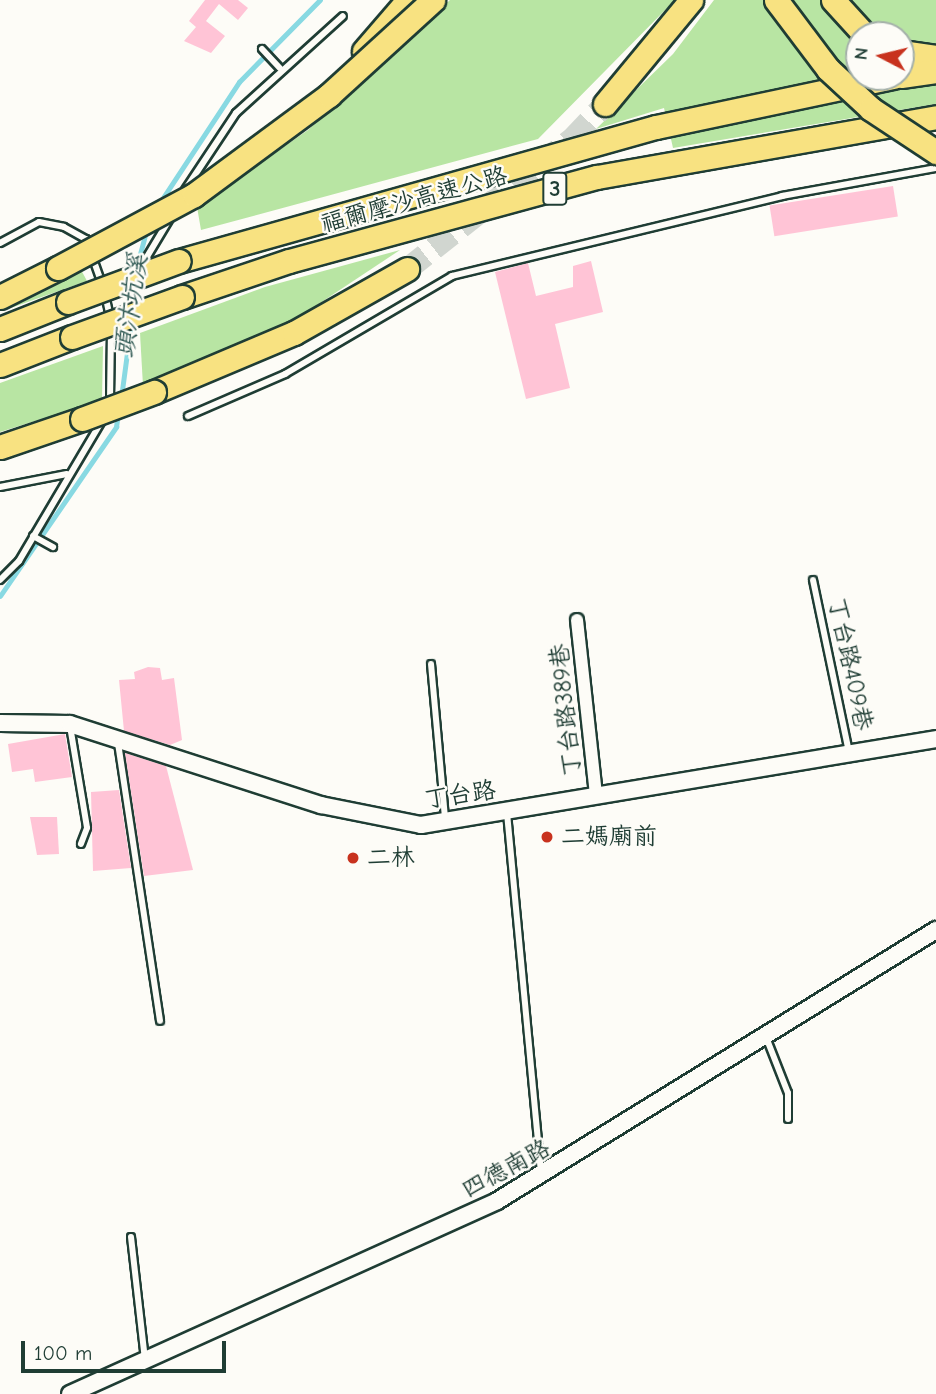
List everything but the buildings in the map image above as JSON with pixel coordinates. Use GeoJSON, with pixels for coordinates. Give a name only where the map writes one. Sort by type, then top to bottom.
{"type":"FeatureCollection","features":[{"type":"Feature","properties":{"kind":"highway"},"geometry":{"type":"LineString","coordinates":[[329,95],[408,0]]}},
{"type":"Feature","properties":{"kind":"highway"},"geometry":{"type":"LineString","coordinates":[[0,297],[194,195],[329,95],[433,0]]}},
{"type":"Feature","properties":{"kind":"highway"},"geometry":{"type":"LineString","coordinates":[[605,104],[691,0]]}},
{"type":"Feature","properties":{"kind":"highway"},"geometry":{"type":"LineString","coordinates":[[776,0],[828,69],[871,109],[936,152]]}},
{"type":"Feature","properties":{"kind":"highway"},"geometry":{"type":"LineString","coordinates":[[833,0],[853,21]]}},
{"type":"Feature","properties":{"kind":"highway"},"geometry":{"type":"LineString","coordinates":[[915,54],[936,57]]}},
{"type":"Feature","properties":{"kind":"highway"},"geometry":{"type":"LineString","coordinates":[[915,74],[936,71]]}},
{"type":"Feature","properties":{"kind":"highway","name":"福爾摩沙高速公路"},"geometry":{"type":"LineString","coordinates":[[0,329],[179,261],[656,127],[845,87]]}},
{"type":"Feature","properties":{"kind":"highway","name":"福爾摩沙高速公路"},"geometry":{"type":"LineString","coordinates":[[0,365],[182,297],[289,261],[597,177],[936,117]]}},
{"type":"Feature","properties":{"kind":"highway"},"geometry":{"type":"LineString","coordinates":[[0,447],[154,393],[294,333],[407,269]]}},
{"type":"Feature","properties":{"kind":"street","name":"丁台路389巷"},"geometry":{"type":"LineString","coordinates":[[577,620],[596,796]]}},
{"type":"Feature","properties":{"kind":"street","name":"丁台路"},"geometry":{"type":"LineString","coordinates":[[0,723],[70,724],[365,817],[421,825],[936,739]]}},
{"type":"Feature","properties":{"kind":"street","name":"四德南路"},"geometry":{"type":"LineString","coordinates":[[70,1394],[247,1319],[541,1177],[936,930]]}},
{"type":"Feature","properties":{"kind":"lane"},"geometry":{"type":"LineString","coordinates":[[101,281],[146,263],[236,113],[280,68],[343,16]]}},
{"type":"Feature","properties":{"kind":"lane"},"geometry":{"type":"LineString","coordinates":[[262,49],[280,68]]}},
{"type":"Feature","properties":{"kind":"lane"},"geometry":{"type":"LineString","coordinates":[[188,416],[285,374],[452,276],[782,196],[936,168]]}},
{"type":"Feature","properties":{"kind":"lane"},"geometry":{"type":"LineString","coordinates":[[0,232],[1,242],[39,222],[64,227],[86,239],[109,305],[115,388],[99,429],[67,474],[33,536],[0,580]]}},
{"type":"Feature","properties":{"kind":"lane"},"geometry":{"type":"LineString","coordinates":[[0,487],[67,474]]}},
{"type":"Feature","properties":{"kind":"lane"},"geometry":{"type":"LineString","coordinates":[[33,536],[53,547]]}},
{"type":"Feature","properties":{"kind":"lane","name":"丁台路409巷"},"geometry":{"type":"LineString","coordinates":[[813,580],[850,754]]}},
{"type":"Feature","properties":{"kind":"lane"},"geometry":{"type":"LineString","coordinates":[[431,664],[446,821]]}},
{"type":"Feature","properties":{"kind":"lane"},"geometry":{"type":"LineString","coordinates":[[70,724],[86,828],[81,844]]}},
{"type":"Feature","properties":{"kind":"lane"},"geometry":{"type":"LineString","coordinates":[[118,740],[160,1021]]}},
{"type":"Feature","properties":{"kind":"lane"},"geometry":{"type":"LineString","coordinates":[[507,811],[541,1177]]}},
{"type":"Feature","properties":{"kind":"lane"},"geometry":{"type":"LineString","coordinates":[[766,1037],[788,1093],[788,1119]]}},
{"type":"Feature","properties":{"kind":"lane"},"geometry":{"type":"LineString","coordinates":[[131,1237],[145,1361]]}},
{"type":"Feature","properties":{"kind":"green space"},"geometry":{"type":"Polygon","coordinates":[[[450,0],[675,0],[538,139],[201,230],[197,207],[308,130],[450,0]]]}},
{"type":"Feature","properties":{"kind":"green space"},"geometry":{"type":"Polygon","coordinates":[[[714,0],[936,0],[936,104],[673,148],[664,108],[596,129],[673,54],[714,0]]]}},
{"type":"Feature","properties":{"kind":"green space"},"geometry":{"type":"Polygon","coordinates":[[[400,250],[293,321],[143,386],[140,333],[265,287],[400,250]]]}},
{"type":"Feature","properties":{"kind":"green space"},"geometry":{"type":"Polygon","coordinates":[[[80,268],[87,281],[5,310],[30,293],[80,268]]]}},
{"type":"Feature","properties":{"kind":"green space"},"geometry":{"type":"Polygon","coordinates":[[[103,346],[102,400],[0,432],[0,383],[103,346]]]}},
{"type":"Feature","properties":{"kind":"waterway","name":"頭汴坑溪"},"geometry":{"type":"LineString","coordinates":[[159,204],[239,82],[320,0]]}},
{"type":"Feature","properties":{"kind":"waterway","name":"頭汴坑溪"},"geometry":{"type":"LineString","coordinates":[[136,269],[146,231]]}},
{"type":"Feature","properties":{"kind":"waterway","name":"頭汴坑溪"},"geometry":{"type":"LineString","coordinates":[[132,307],[135,285]]}},
{"type":"Feature","properties":{"kind":"waterway","name":"頭汴坑溪"},"geometry":{"type":"LineString","coordinates":[[121,398],[131,323]]}},
{"type":"Feature","properties":{"kind":"waterway","name":"頭汴坑溪"},"geometry":{"type":"LineString","coordinates":[[0,596],[116,427],[118,413]]}},
{"type":"Feature","properties":{"kind":"tunnel"},"geometry":{"type":"LineString","coordinates":[[407,269],[573,138],[605,104]]}},
{"type":"Feature","properties":{"kind":"place","name":"二媽廟前"},"geometry":{"type":"Point","coordinates":[547,837]}},
{"type":"Feature","properties":{"kind":"place","name":"二林"},"geometry":{"type":"Point","coordinates":[353,858]}}]}
